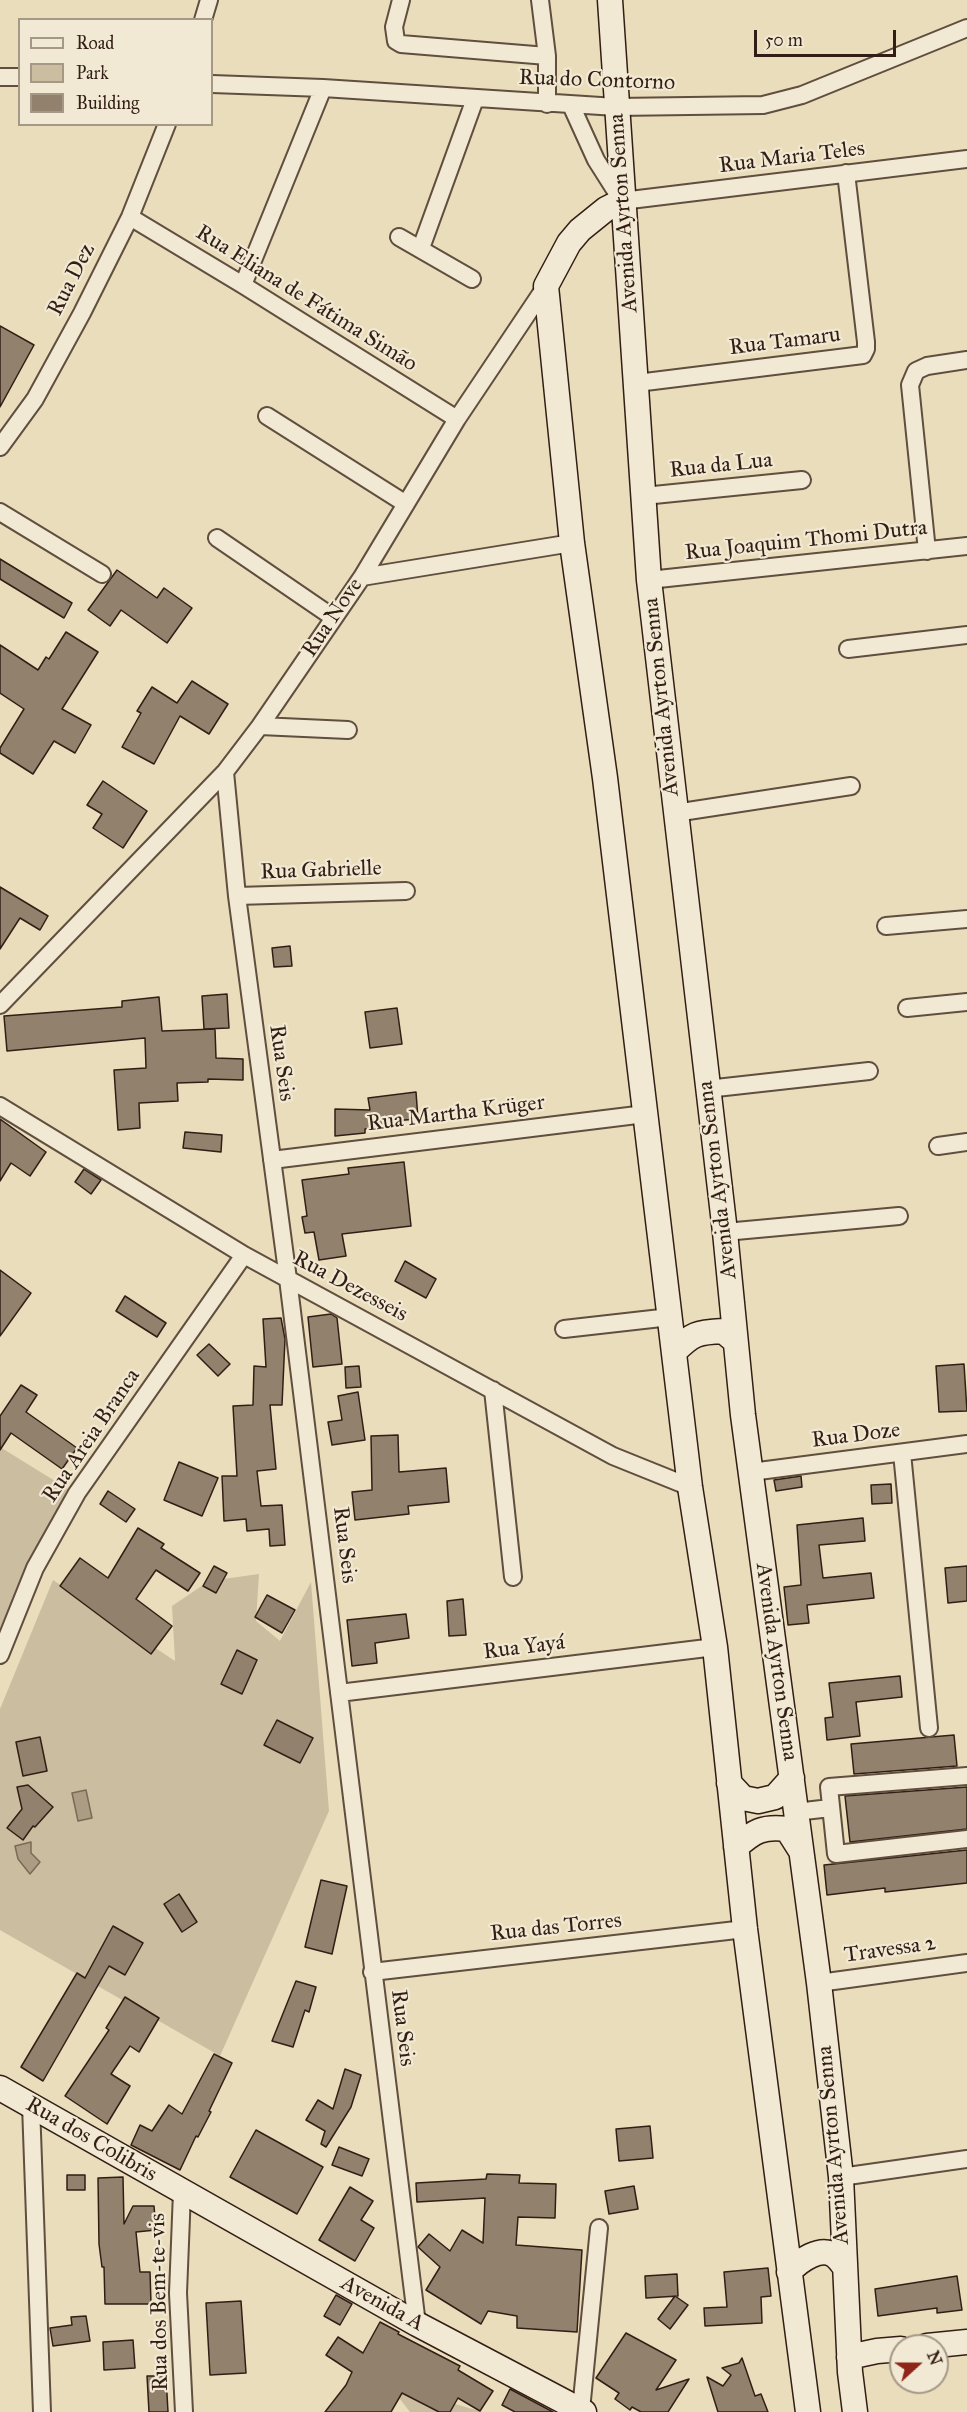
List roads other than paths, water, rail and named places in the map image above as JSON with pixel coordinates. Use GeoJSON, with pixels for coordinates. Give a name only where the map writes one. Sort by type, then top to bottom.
{"type":"FeatureCollection","features":[{"type":"Feature","properties":{"kind":"street"},"geometry":{"type":"LineString","coordinates":[[204,18],[209,0]]}},
{"type":"Feature","properties":{"kind":"street"},"geometry":{"type":"LineString","coordinates":[[401,0],[394,27],[396,41],[401,44],[547,56]]}},
{"type":"Feature","properties":{"kind":"street"},"geometry":{"type":"LineString","coordinates":[[540,0],[547,56],[547,104]]}},
{"type":"Feature","properties":{"kind":"street","name":"Avenida Ayrton Senna"},"geometry":{"type":"LineString","coordinates":[[610,0],[649,580],[725,1232],[735,1341],[819,1983],[841,2177],[849,2357],[855,2412]]}},
{"type":"Feature","properties":{"kind":"street","name":"Rua do Contorno"},"geometry":{"type":"LineString","coordinates":[[213,84],[323,88],[616,107],[747,106],[780,102],[802,95],[967,28]]}},
{"type":"Feature","properties":{"kind":"street"},"geometry":{"type":"LineString","coordinates":[[0,77],[18,77]]}},
{"type":"Feature","properties":{"kind":"street"},"geometry":{"type":"LineString","coordinates":[[243,285],[323,88]]}},
{"type":"Feature","properties":{"kind":"street"},"geometry":{"type":"LineString","coordinates":[[421,248],[475,99]]}},
{"type":"Feature","properties":{"kind":"street"},"geometry":{"type":"LineString","coordinates":[[570,105],[607,179],[622,201]]}},
{"type":"Feature","properties":{"kind":"street","name":"Rua Dez"},"geometry":{"type":"LineString","coordinates":[[0,447],[35,399],[130,217],[166,126]]}},
{"type":"Feature","properties":{"kind":"street","name":"Rua Maria Teles"},"geometry":{"type":"LineString","coordinates":[[622,201],[967,159]]}},
{"type":"Feature","properties":{"kind":"street","name":"Rua Tamaru"},"geometry":{"type":"LineString","coordinates":[[637,383],[863,355],[866,342],[846,173]]}},
{"type":"Feature","properties":{"kind":"street","name":"Rua Nove"},"geometry":{"type":"LineString","coordinates":[[0,1005],[225,772],[260,726],[362,577],[457,419],[546,286],[569,243],[580,230],[606,209],[622,201]]}},
{"type":"Feature","properties":{"kind":"street","name":"Rua Eliana de Fátima Simão"},"geometry":{"type":"LineString","coordinates":[[130,217],[457,419]]}},
{"type":"Feature","properties":{"kind":"street"},"geometry":{"type":"LineString","coordinates":[[399,237],[472,279]]}},
{"type":"Feature","properties":{"kind":"street"},"geometry":{"type":"LineString","coordinates":[[546,286],[572,543],[605,778],[690,1487],[715,1647],[745,1929],[808,2412]]}},
{"type":"Feature","properties":{"kind":"street"},"geometry":{"type":"LineString","coordinates":[[927,551],[910,385],[916,371],[927,366],[967,360]]}},
{"type":"Feature","properties":{"kind":"street"},"geometry":{"type":"LineString","coordinates":[[267,416],[406,504]]}},
{"type":"Feature","properties":{"kind":"street","name":"Rua da Lua"},"geometry":{"type":"LineString","coordinates":[[644,496],[802,480]]}},
{"type":"Feature","properties":{"kind":"street"},"geometry":{"type":"LineString","coordinates":[[0,512],[102,574]]}},
{"type":"Feature","properties":{"kind":"street"},"geometry":{"type":"LineString","coordinates":[[218,538],[334,618]]}},
{"type":"Feature","properties":{"kind":"street"},"geometry":{"type":"LineString","coordinates":[[362,577],[572,543]]}},
{"type":"Feature","properties":{"kind":"street","name":"Rua Joaquim Thomi Dutra"},"geometry":{"type":"LineString","coordinates":[[649,580],[967,546]]}},
{"type":"Feature","properties":{"kind":"street"},"geometry":{"type":"LineString","coordinates":[[849,649],[967,635]]}},
{"type":"Feature","properties":{"kind":"street"},"geometry":{"type":"LineString","coordinates":[[260,726],[348,730]]}},
{"type":"Feature","properties":{"kind":"street","name":"Rua Seis"},"geometry":{"type":"LineString","coordinates":[[225,772],[237,896],[288,1280],[417,2324]]}},
{"type":"Feature","properties":{"kind":"street"},"geometry":{"type":"LineString","coordinates":[[675,813],[851,786]]}},
{"type":"Feature","properties":{"kind":"street","name":"Rua Gabrielle"},"geometry":{"type":"LineString","coordinates":[[237,896],[406,891]]}},
{"type":"Feature","properties":{"kind":"street"},"geometry":{"type":"LineString","coordinates":[[886,926],[967,919]]}},
{"type":"Feature","properties":{"kind":"street"},"geometry":{"type":"LineString","coordinates":[[907,1008],[967,1002]]}},
{"type":"Feature","properties":{"kind":"street"},"geometry":{"type":"LineString","coordinates":[[707,1089],[869,1071]]}},
{"type":"Feature","properties":{"kind":"street","name":"Rua Dezesseis"},"geometry":{"type":"LineString","coordinates":[[0,1106],[288,1280],[613,1456],[690,1487]]}},
{"type":"Feature","properties":{"kind":"street","name":"Rua Martha Krüger"},"geometry":{"type":"LineString","coordinates":[[272,1160],[645,1114]]}},
{"type":"Feature","properties":{"kind":"street"},"geometry":{"type":"LineString","coordinates":[[938,1146],[967,1142]]}},
{"type":"Feature","properties":{"kind":"street"},"geometry":{"type":"LineString","coordinates":[[725,1232],[899,1216]]}},
{"type":"Feature","properties":{"kind":"street","name":"Rua Areia Branca"},"geometry":{"type":"LineString","coordinates":[[0,1655],[35,1568],[77,1493],[244,1255]]}},
{"type":"Feature","properties":{"kind":"street"},"geometry":{"type":"LineString","coordinates":[[564,1329],[670,1317]]}},
{"type":"Feature","properties":{"kind":"street"},"geometry":{"type":"LineString","coordinates":[[674,1353],[688,1338],[699,1332],[723,1331],[735,1341]]}},
{"type":"Feature","properties":{"kind":"street"},"geometry":{"type":"LineString","coordinates":[[493,1390],[513,1577]]}},
{"type":"Feature","properties":{"kind":"street","name":"Rua Doze"},"geometry":{"type":"LineString","coordinates":[[751,1472],[967,1444]]}},
{"type":"Feature","properties":{"kind":"street"},"geometry":{"type":"LineString","coordinates":[[902,1453],[929,1728]]}},
{"type":"Feature","properties":{"kind":"street","name":"Rua Yayá"},"geometry":{"type":"LineString","coordinates":[[339,1693],[715,1647]]}},
{"type":"Feature","properties":{"kind":"street"},"geometry":{"type":"LineString","coordinates":[[967,1776],[829,1787],[836,1854],[967,1839]]}},
{"type":"Feature","properties":{"kind":"street"},"geometry":{"type":"LineString","coordinates":[[729,1783],[743,1798],[758,1801],[775,1797],[792,1778]]}},
{"type":"Feature","properties":{"kind":"street"},"geometry":{"type":"LineString","coordinates":[[796,1812],[830,1808]]}},
{"type":"Feature","properties":{"kind":"street"},"geometry":{"type":"LineString","coordinates":[[736,1847],[751,1834],[770,1827],[787,1829],[801,1851]]}},
{"type":"Feature","properties":{"kind":"street","name":"Rua das Torres"},"geometry":{"type":"LineString","coordinates":[[372,1972],[745,1929]]}},
{"type":"Feature","properties":{"kind":"street","name":"Travessa 2"},"geometry":{"type":"LineString","coordinates":[[819,1983],[967,1963]]}},
{"type":"Feature","properties":{"kind":"street","name":"Rua dos Colibris"},"geometry":{"type":"LineString","coordinates":[[0,2088],[182,2192]]}},
{"type":"Feature","properties":{"kind":"street"},"geometry":{"type":"LineString","coordinates":[[31,2105],[42,2412]]}},
{"type":"Feature","properties":{"kind":"street"},"geometry":{"type":"LineString","coordinates":[[841,2177],[967,2159]]}},
{"type":"Feature","properties":{"kind":"street","name":"Avenida A"},"geometry":{"type":"LineString","coordinates":[[182,2192],[417,2324],[582,2411]]}},
{"type":"Feature","properties":{"kind":"street","name":"Rua dos Bem-te-vis"},"geometry":{"type":"LineString","coordinates":[[182,2192],[178,2294],[184,2412]]}},
{"type":"Feature","properties":{"kind":"street"},"geometry":{"type":"LineString","coordinates":[[582,2411],[599,2228]]}},
{"type":"Feature","properties":{"kind":"street"},"geometry":{"type":"LineString","coordinates":[[789,2272],[804,2259],[822,2253],[834,2255],[845,2267]]}},
{"type":"Feature","properties":{"kind":"street"},"geometry":{"type":"LineString","coordinates":[[949,2344],[967,2342]]}},
{"type":"Feature","properties":{"kind":"street"},"geometry":{"type":"LineString","coordinates":[[849,2357],[889,2350]]}}]}
